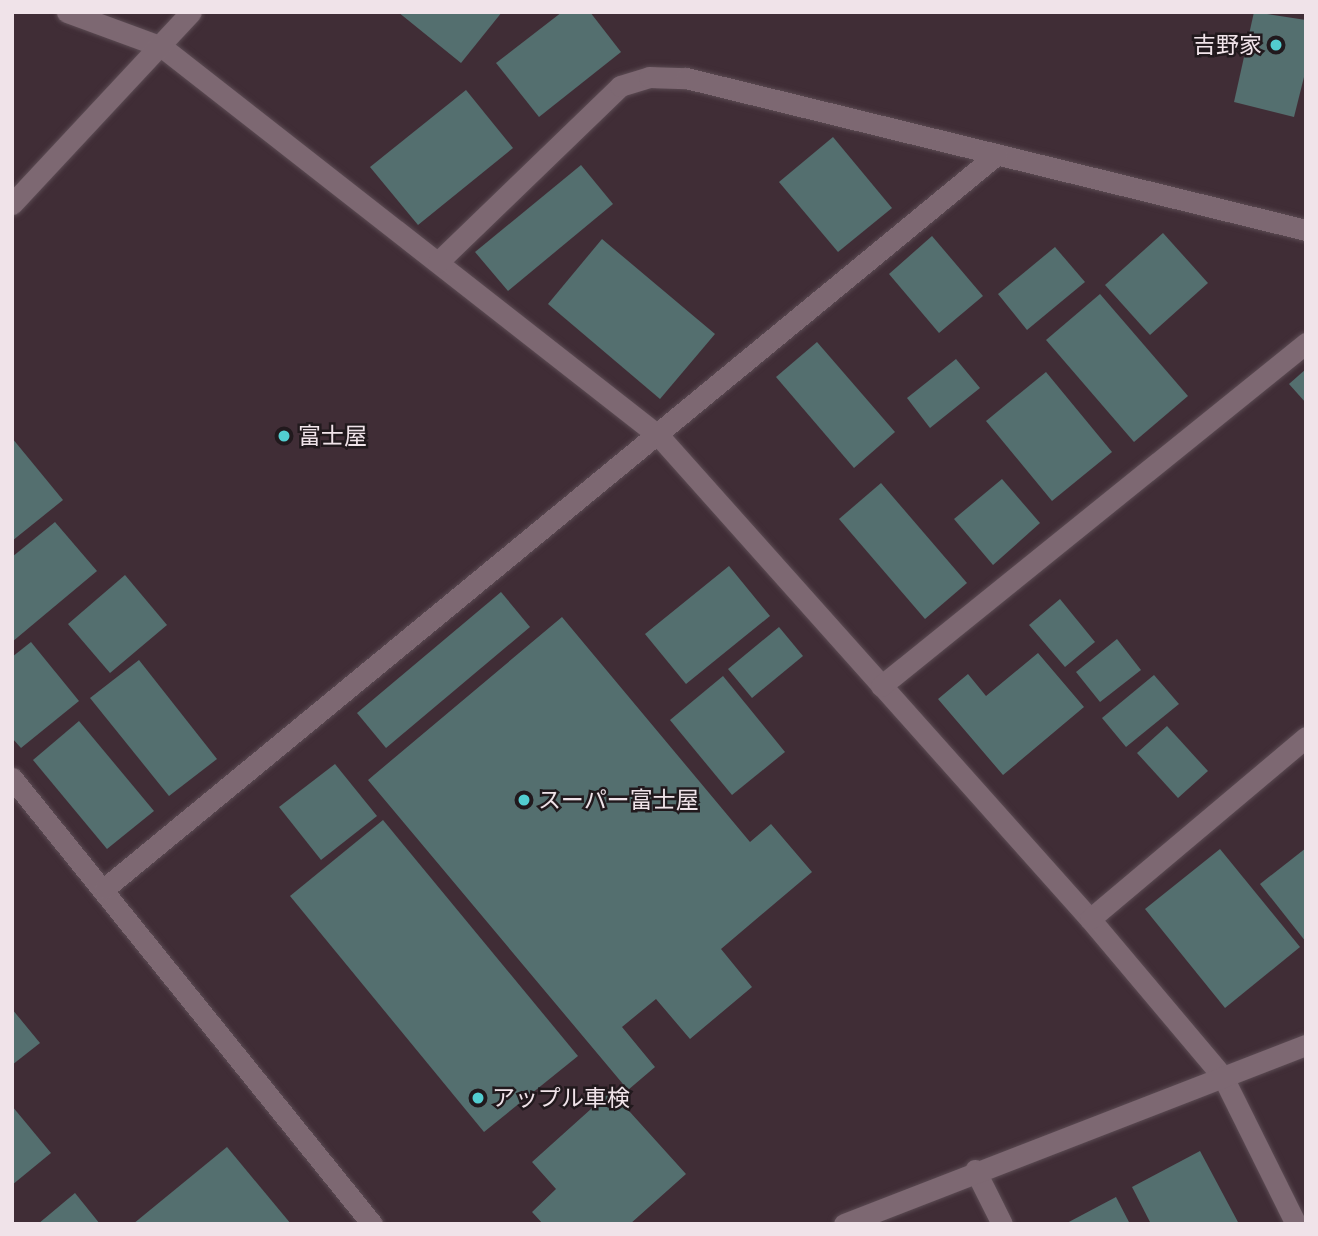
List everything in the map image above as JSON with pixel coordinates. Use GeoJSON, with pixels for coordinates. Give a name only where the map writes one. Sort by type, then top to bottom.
{"type":"FeatureCollection","features":[{"type":"Feature","properties":{"kind":"street"},"geometry":{"type":"LineString","coordinates":[[67,12],[162,47],[659,436],[1090,919],[1223,1077],[1296,1224]]}},
{"type":"Feature","properties":{"kind":"street"},"geometry":{"type":"LineString","coordinates":[[12,204],[162,47],[191,12]]}},
{"type":"Feature","properties":{"kind":"street"},"geometry":{"type":"LineString","coordinates":[[438,262],[620,86],[649,77],[686,78],[1306,230]]}},
{"type":"Feature","properties":{"kind":"street"},"geometry":{"type":"LineString","coordinates":[[105,888],[659,436],[996,155]]}},
{"type":"Feature","properties":{"kind":"street"},"geometry":{"type":"LineString","coordinates":[[881,686],[1306,343]]}},
{"type":"Feature","properties":{"kind":"street"},"geometry":{"type":"LineString","coordinates":[[1090,919],[1306,737]]}},
{"type":"Feature","properties":{"kind":"street"},"geometry":{"type":"LineString","coordinates":[[12,778],[105,888],[372,1224]]}},
{"type":"Feature","properties":{"kind":"street"},"geometry":{"type":"LineString","coordinates":[[844,1224],[975,1170],[1306,1045]]}},
{"type":"Feature","properties":{"kind":"street"},"geometry":{"type":"LineString","coordinates":[[975,1170],[1002,1224]]}},
{"type":"Feature","properties":{"kind":"building"},"geometry":{"type":"Polygon","coordinates":[[[398,12],[502,12],[461,63],[398,12]]]}},
{"type":"Feature","properties":{"kind":"building"},"geometry":{"type":"Polygon","coordinates":[[[562,12],[590,12],[621,52],[539,117],[496,63],[562,12]]]}},
{"type":"Feature","properties":{"kind":"building","name":"吉野家"},"geometry":{"type":"Polygon","coordinates":[[[1254,12],[1306,20],[1306,69],[1294,117],[1234,102],[1254,12]]]}},
{"type":"Feature","properties":{"kind":"building"},"geometry":{"type":"Polygon","coordinates":[[[466,90],[513,148],[418,225],[370,167],[466,90]]]}},
{"type":"Feature","properties":{"kind":"building"},"geometry":{"type":"Polygon","coordinates":[[[833,137],[892,208],[838,252],[779,182],[833,137]]]}},
{"type":"Feature","properties":{"kind":"building"},"geometry":{"type":"Polygon","coordinates":[[[581,165],[613,204],[508,291],[475,252],[581,165]]]}},
{"type":"Feature","properties":{"kind":"building"},"geometry":{"type":"Polygon","coordinates":[[[1163,233],[1208,283],[1150,335],[1105,285],[1163,233]]]}},
{"type":"Feature","properties":{"kind":"building"},"geometry":{"type":"Polygon","coordinates":[[[932,236],[983,296],[939,333],[889,274],[932,236]]]}},
{"type":"Feature","properties":{"kind":"building"},"geometry":{"type":"Polygon","coordinates":[[[602,239],[715,334],[660,399],[548,304],[602,239]]]}},
{"type":"Feature","properties":{"kind":"building"},"geometry":{"type":"Polygon","coordinates":[[[1055,247],[1085,282],[1027,330],[998,294],[1055,247]]]}},
{"type":"Feature","properties":{"kind":"building"},"geometry":{"type":"Polygon","coordinates":[[[1100,294],[1188,396],[1134,442],[1046,340],[1100,294]]]}},
{"type":"Feature","properties":{"kind":"building"},"geometry":{"type":"Polygon","coordinates":[[[817,342],[895,432],[854,468],[776,377],[817,342]]]}},
{"type":"Feature","properties":{"kind":"building"},"geometry":{"type":"Polygon","coordinates":[[[956,359],[980,388],[930,428],[907,398],[956,359]]]}},
{"type":"Feature","properties":{"kind":"building"},"geometry":{"type":"Polygon","coordinates":[[[1306,369],[1306,403],[1289,384],[1306,369]]]}},
{"type":"Feature","properties":{"kind":"building"},"geometry":{"type":"Polygon","coordinates":[[[1046,372],[1112,452],[1052,501],[986,421],[1046,372]]]}},
{"type":"Feature","properties":{"kind":"building"},"geometry":{"type":"Polygon","coordinates":[[[12,438],[63,500],[12,541],[12,438]]]}},
{"type":"Feature","properties":{"kind":"building"},"geometry":{"type":"Polygon","coordinates":[[[1002,479],[1040,523],[993,565],[954,519],[1002,479]]]}},
{"type":"Feature","properties":{"kind":"building"},"geometry":{"type":"Polygon","coordinates":[[[881,483],[967,583],[925,619],[839,519],[881,483]]]}},
{"type":"Feature","properties":{"kind":"building"},"geometry":{"type":"Polygon","coordinates":[[[55,522],[97,571],[12,642],[12,557],[55,522]]]}},
{"type":"Feature","properties":{"kind":"building"},"geometry":{"type":"Polygon","coordinates":[[[729,566],[770,616],[686,684],[645,634],[729,566]]]}},
{"type":"Feature","properties":{"kind":"building"},"geometry":{"type":"Polygon","coordinates":[[[125,575],[167,625],[110,673],[68,624],[125,575]]]}},
{"type":"Feature","properties":{"kind":"building"},"geometry":{"type":"Polygon","coordinates":[[[501,592],[530,627],[386,748],[357,713],[501,592]]]}},
{"type":"Feature","properties":{"kind":"building"},"geometry":{"type":"Polygon","coordinates":[[[1060,599],[1095,642],[1065,667],[1029,625],[1060,599]]]}},
{"type":"Feature","properties":{"kind":"building"},"geometry":{"type":"Polygon","coordinates":[[[562,617],[750,842],[771,824],[812,872],[721,949],[752,987],[690,1039],[656,999],[622,1027],[655,1067],[628,1090],[368,780],[562,617]]]}},
{"type":"Feature","properties":{"kind":"building"},"geometry":{"type":"Polygon","coordinates":[[[779,627],[803,656],[752,698],[728,669],[779,627]]]}},
{"type":"Feature","properties":{"kind":"building"},"geometry":{"type":"Polygon","coordinates":[[[1117,639],[1141,670],[1100,702],[1076,672],[1117,639]]]}},
{"type":"Feature","properties":{"kind":"building"},"geometry":{"type":"Polygon","coordinates":[[[31,642],[79,701],[21,748],[12,738],[12,657],[31,642]]]}},
{"type":"Feature","properties":{"kind":"building"},"geometry":{"type":"Polygon","coordinates":[[[1038,653],[1084,707],[1003,775],[938,699],[968,674],[986,696],[1038,653]]]}},
{"type":"Feature","properties":{"kind":"building"},"geometry":{"type":"Polygon","coordinates":[[[139,660],[217,759],[169,796],[90,698],[139,660]]]}},
{"type":"Feature","properties":{"kind":"building"},"geometry":{"type":"Polygon","coordinates":[[[1154,675],[1179,704],[1126,747],[1102,718],[1154,675]]]}},
{"type":"Feature","properties":{"kind":"building"},"geometry":{"type":"Polygon","coordinates":[[[723,676],[785,752],[732,795],[670,720],[723,676]]]}},
{"type":"Feature","properties":{"kind":"building"},"geometry":{"type":"Polygon","coordinates":[[[79,721],[154,811],[107,849],[33,760],[79,721]]]}},
{"type":"Feature","properties":{"kind":"building"},"geometry":{"type":"Polygon","coordinates":[[[1167,726],[1208,771],[1178,798],[1137,753],[1167,726]]]}},
{"type":"Feature","properties":{"kind":"building"},"geometry":{"type":"Polygon","coordinates":[[[335,764],[377,816],[321,860],[279,807],[335,764]]]}},
{"type":"Feature","properties":{"kind":"building"},"geometry":{"type":"Polygon","coordinates":[[[383,820],[578,1056],[484,1132],[290,896],[383,820]]]}},
{"type":"Feature","properties":{"kind":"building"},"geometry":{"type":"Polygon","coordinates":[[[1306,848],[1306,942],[1260,884],[1306,848]]]}},
{"type":"Feature","properties":{"kind":"building"},"geometry":{"type":"Polygon","coordinates":[[[1220,849],[1300,947],[1225,1008],[1145,909],[1220,849]]]}},
{"type":"Feature","properties":{"kind":"building"},"geometry":{"type":"Polygon","coordinates":[[[12,1009],[40,1043],[12,1065],[12,1009]]]}},
{"type":"Feature","properties":{"kind":"building"},"geometry":{"type":"Polygon","coordinates":[[[611,1091],[686,1174],[630,1224],[543,1224],[532,1212],[556,1189],[532,1162],[611,1091]]]}},
{"type":"Feature","properties":{"kind":"building"},"geometry":{"type":"Polygon","coordinates":[[[12,1106],[51,1153],[12,1185],[12,1106]]]}},
{"type":"Feature","properties":{"kind":"building"},"geometry":{"type":"Polygon","coordinates":[[[227,1147],[291,1224],[133,1224],[227,1147]]]}},
{"type":"Feature","properties":{"kind":"building"},"geometry":{"type":"Polygon","coordinates":[[[1200,1151],[1239,1224],[1151,1224],[1132,1187],[1200,1151]]]}},
{"type":"Feature","properties":{"kind":"building"},"geometry":{"type":"Polygon","coordinates":[[[75,1193],[100,1224],[38,1224],[75,1193]]]}},
{"type":"Feature","properties":{"kind":"building"},"geometry":{"type":"Polygon","coordinates":[[[1116,1197],[1130,1224],[1065,1224],[1116,1197]]]}},
{"type":"Feature","properties":{"kind":"place","name":"吉野家"},"geometry":{"type":"Point","coordinates":[1276,45]}},
{"type":"Feature","properties":{"kind":"place","name":"富士屋"},"geometry":{"type":"Point","coordinates":[284,436]}},
{"type":"Feature","properties":{"kind":"place","name":"スーパー富士屋"},"geometry":{"type":"Point","coordinates":[524,800]}},
{"type":"Feature","properties":{"kind":"place","name":"アップル車検"},"geometry":{"type":"Point","coordinates":[478,1098]}}]}
